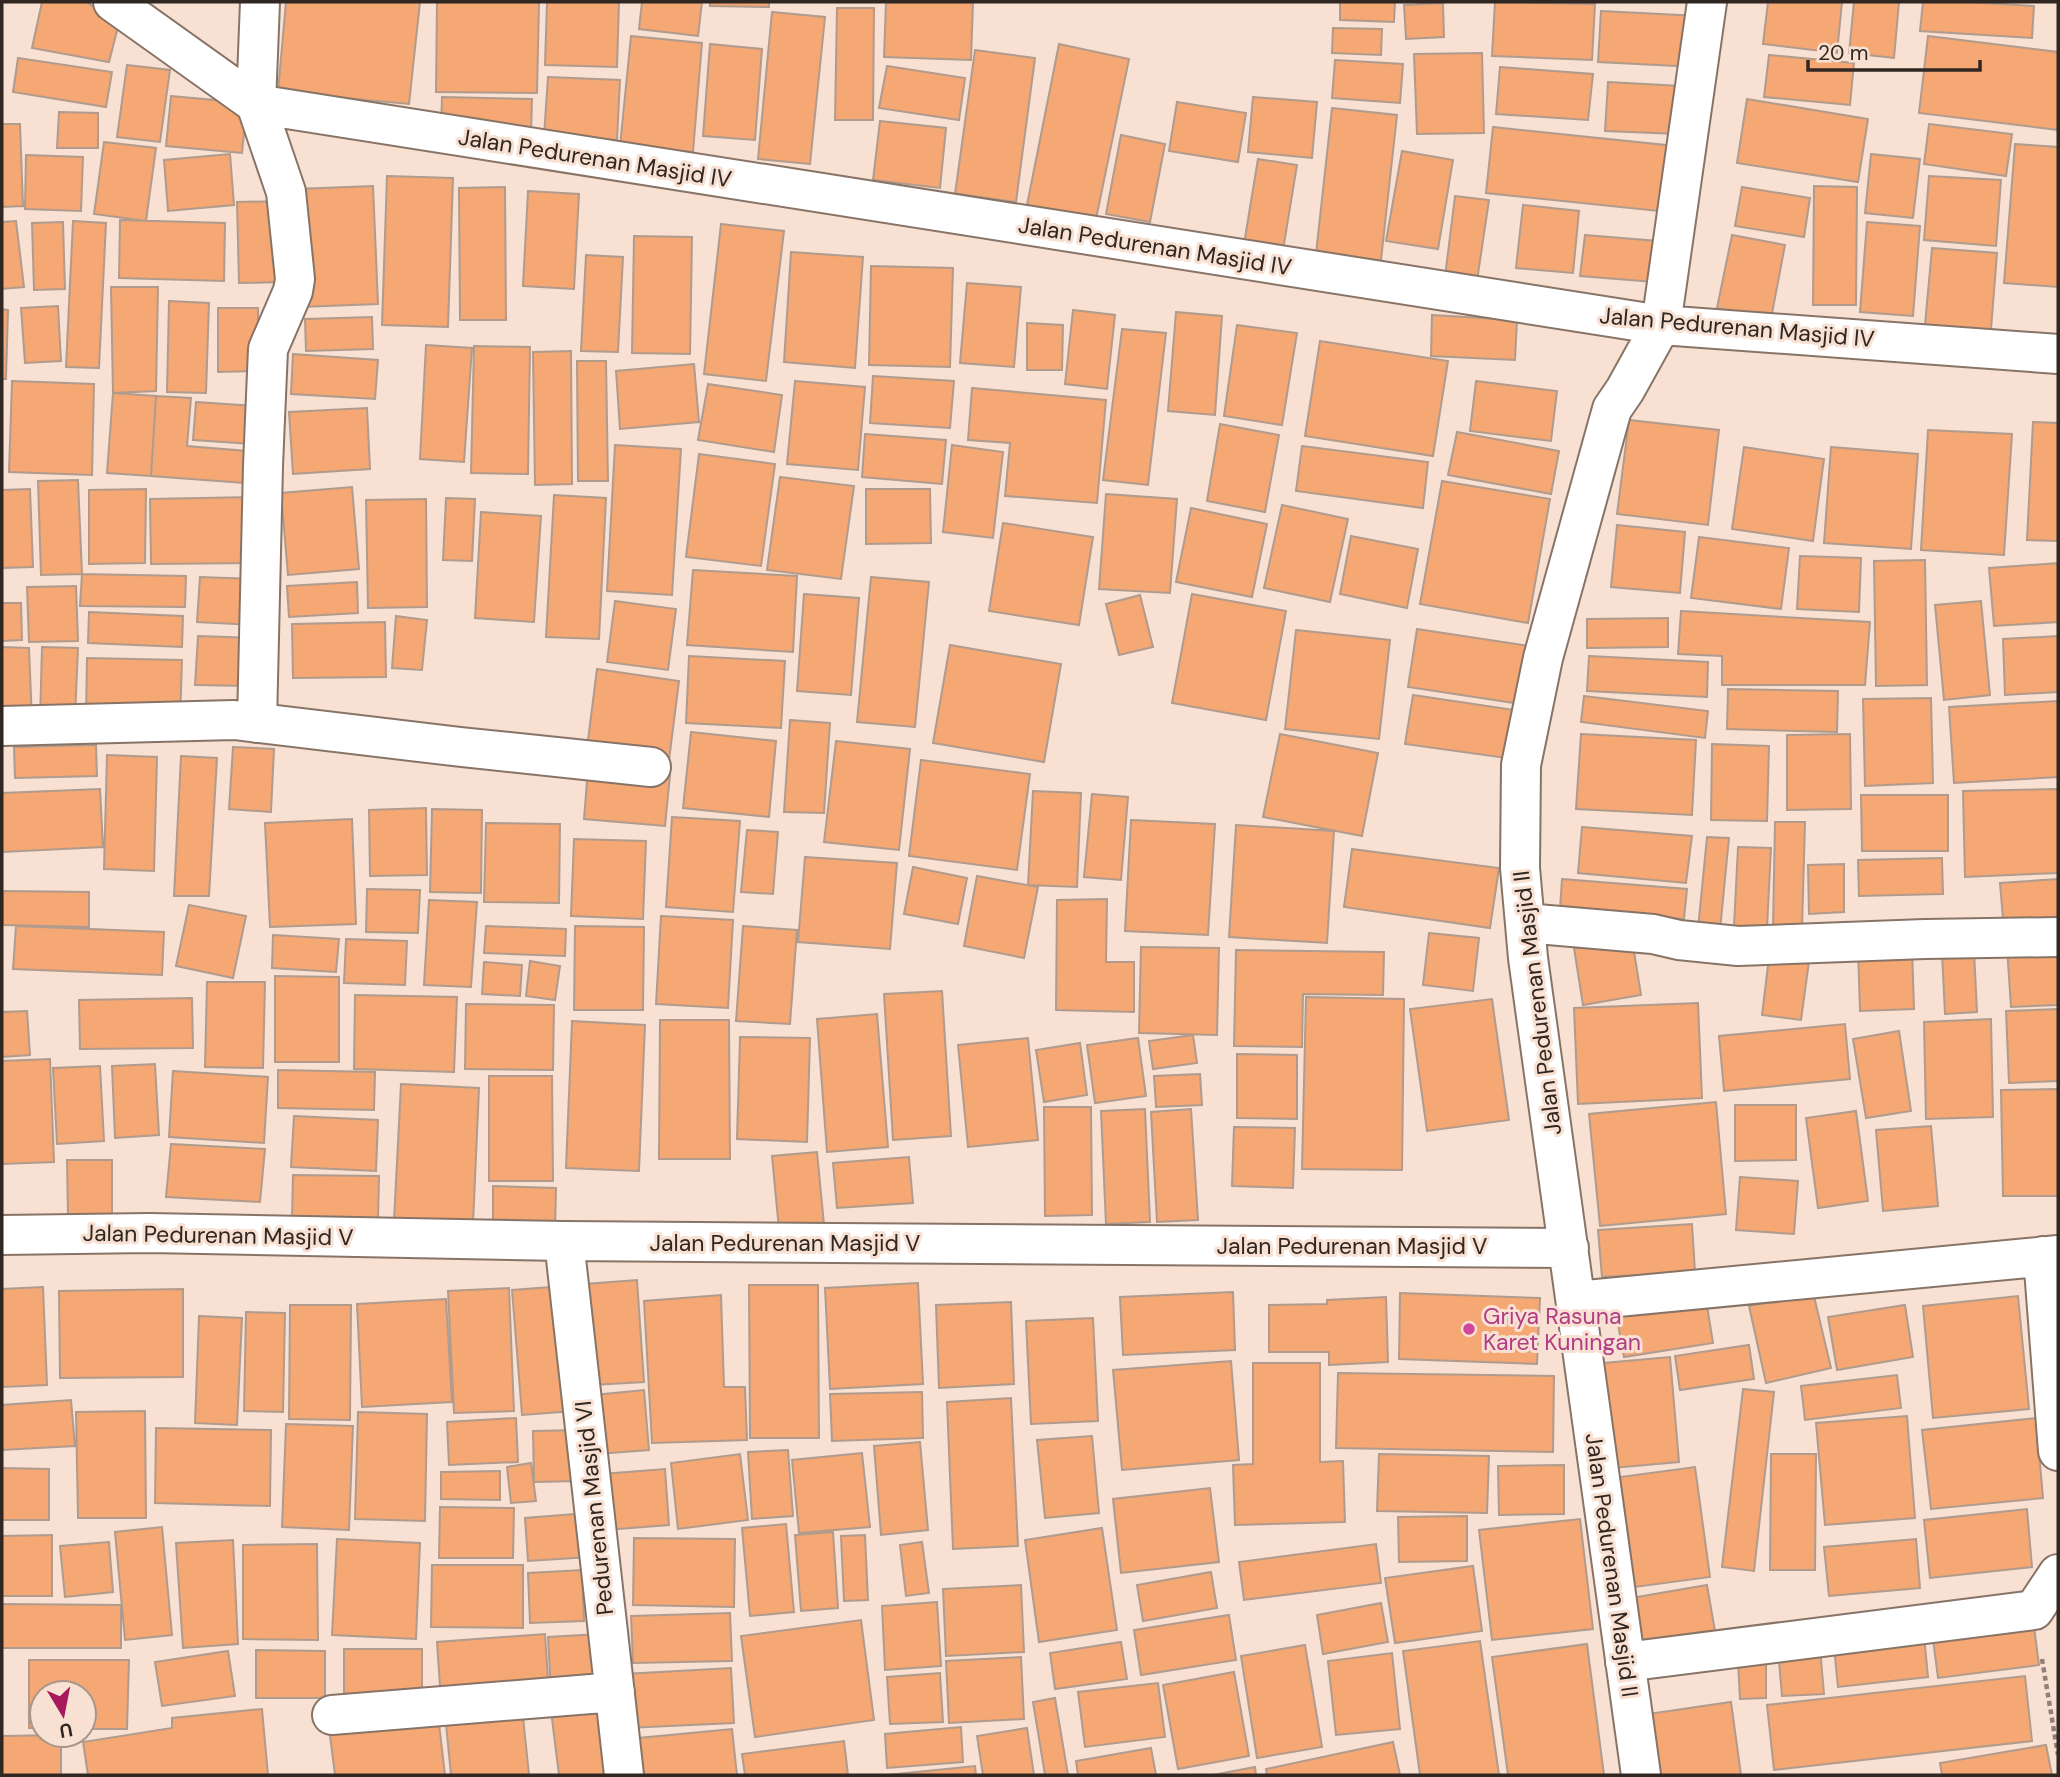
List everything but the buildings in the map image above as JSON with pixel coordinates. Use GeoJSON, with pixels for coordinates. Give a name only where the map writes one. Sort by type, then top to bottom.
{"type":"FeatureCollection","features":[{"type":"Feature","properties":{"kind":"street","name":"Jalan Pedurenan Masjid IV"},"geometry":{"type":"LineString","coordinates":[[113,2],[256,104],[1661,325],[2058,354]]}},
{"type":"Feature","properties":{"kind":"street"},"geometry":{"type":"LineString","coordinates":[[257,723],[268,349],[295,279],[286,192],[256,104],[260,2]]}},
{"type":"Feature","properties":{"kind":"street","name":"Jalan Pedurenan Masjid II"},"geometry":{"type":"LineString","coordinates":[[1641,1775],[1525,923],[1520,868],[1521,765],[1543,658],[1612,409],[1661,325],[1707,2]]}},
{"type":"Feature","properties":{"kind":"street"},"geometry":{"type":"LineString","coordinates":[[2,726],[234,720],[651,767]]}},
{"type":"Feature","properties":{"kind":"street"},"geometry":{"type":"LineString","coordinates":[[1525,923],[1653,934],[1679,940],[1738,946],[2058,937]]}},
{"type":"Feature","properties":{"kind":"street","name":"Jalan Pedurenan Masjid V"},"geometry":{"type":"LineString","coordinates":[[2,1235],[149,1233],[564,1241],[1569,1248]]}},
{"type":"Feature","properties":{"kind":"street","name":"Pedurenan Masjid VI"},"geometry":{"type":"LineString","coordinates":[[564,1241],[624,1775]]}},
{"type":"Feature","properties":{"kind":"street"},"geometry":{"type":"LineString","coordinates":[[1576,1301],[2051,1256],[2058,1451]]}},
{"type":"Feature","properties":{"kind":"street"},"geometry":{"type":"LineString","coordinates":[[1625,1662],[2034,1610],[2058,1574]]}},
{"type":"Feature","properties":{"kind":"street"},"geometry":{"type":"LineString","coordinates":[[332,1715],[615,1692]]}},
{"type":"Feature","properties":{"kind":"path"},"geometry":{"type":"LineString","coordinates":[[2034,1610],[2058,1755]]}},
{"type":"Feature","properties":{"kind":"place","name":"Griya Rasuna Karet Kuningan"},"geometry":{"type":"Point","coordinates":[1469,1329]}}]}
